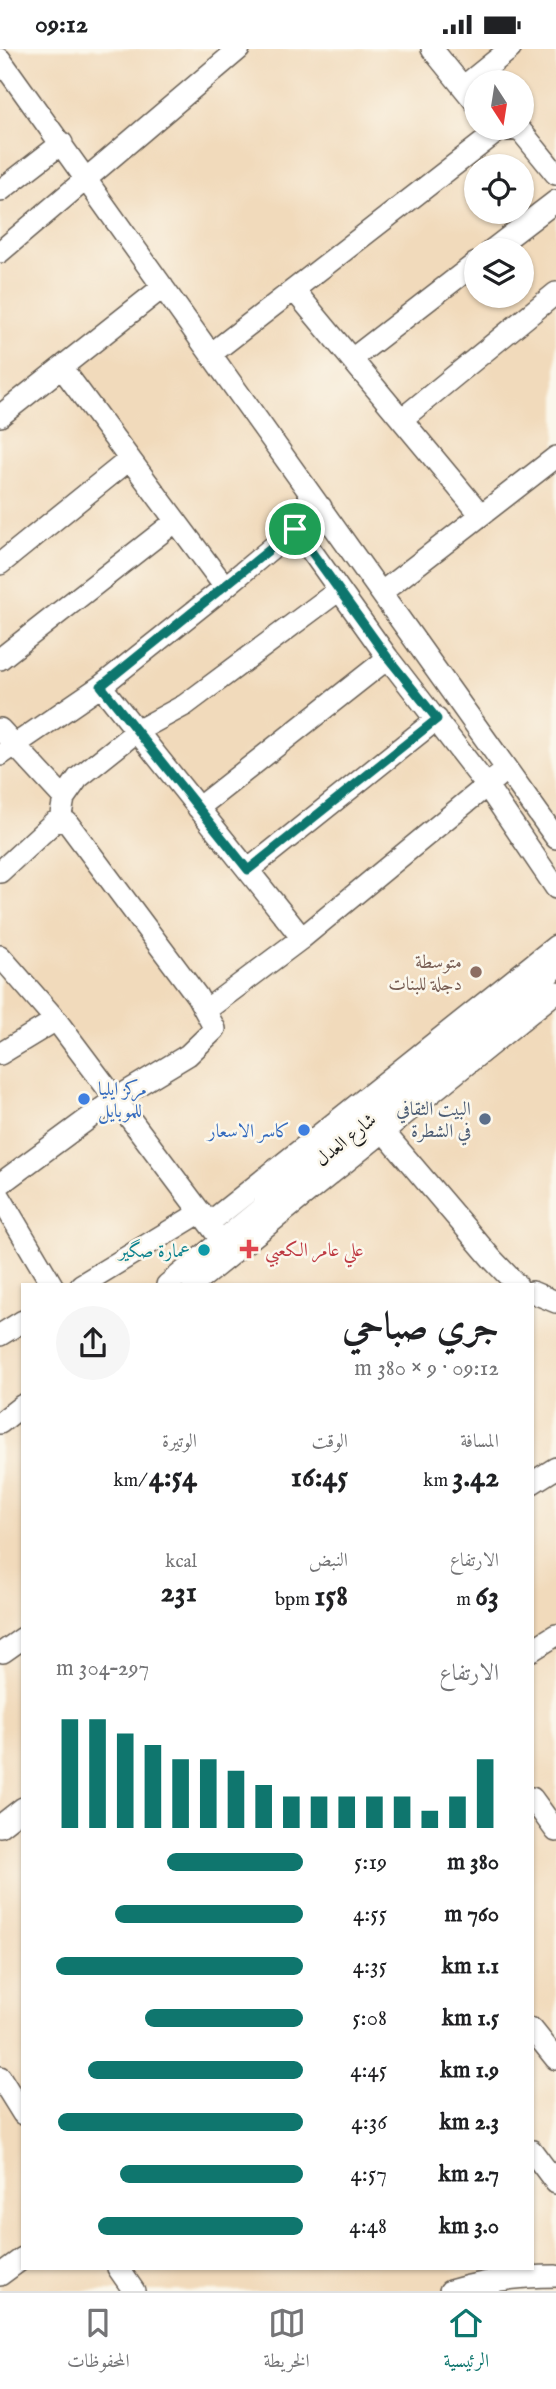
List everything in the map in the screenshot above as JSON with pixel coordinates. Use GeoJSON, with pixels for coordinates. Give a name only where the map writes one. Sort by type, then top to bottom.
{"type":"FeatureCollection","features":[{"type":"Feature","properties":{"kind":"street"},"geometry":{"type":"LineString","coordinates":[[0,54],[6,49]]}},
{"type":"Feature","properties":{"kind":"street"},"geometry":{"type":"LineString","coordinates":[[0,252],[240,49]]}},
{"type":"Feature","properties":{"kind":"street"},"geometry":{"type":"LineString","coordinates":[[432,49],[464,88]]}},
{"type":"Feature","properties":{"kind":"street"},"geometry":{"type":"LineString","coordinates":[[492,70],[510,49]]}},
{"type":"Feature","properties":{"kind":"street"},"geometry":{"type":"LineString","coordinates":[[0,59],[556,838]]}},
{"type":"Feature","properties":{"kind":"street"},"geometry":{"type":"LineString","coordinates":[[211,354],[483,140]]}},
{"type":"Feature","properties":{"kind":"street"},"geometry":{"type":"LineString","coordinates":[[528,140],[556,173]]}},
{"type":"Feature","properties":{"kind":"street"},"geometry":{"type":"LineString","coordinates":[[0,191],[62,143]]}},
{"type":"Feature","properties":{"kind":"street"},"geometry":{"type":"LineString","coordinates":[[508,238],[556,201]]}},
{"type":"Feature","properties":{"kind":"street"},"geometry":{"type":"LineString","coordinates":[[352,359],[464,272]]}},
{"type":"Feature","properties":{"kind":"street"},"geometry":{"type":"LineString","coordinates":[[0,416],[163,287]]}},
{"type":"Feature","properties":{"kind":"street"},"geometry":{"type":"LineString","coordinates":[[294,290],[481,515]]}},
{"type":"Feature","properties":{"kind":"street"},"geometry":{"type":"LineString","coordinates":[[402,419],[556,293]]}},
{"type":"Feature","properties":{"kind":"street"},"geometry":{"type":"LineString","coordinates":[[62,368],[225,587]]}},
{"type":"Feature","properties":{"kind":"street"},"geometry":{"type":"LineString","coordinates":[[382,592],[556,457]]}},
{"type":"Feature","properties":{"kind":"street"},"geometry":{"type":"LineString","coordinates":[[0,564],[130,459]]}},
{"type":"Feature","properties":{"kind":"street"},"geometry":{"type":"LineString","coordinates":[[64,798],[4,743],[101,686],[321,507]]}},
{"type":"Feature","properties":{"kind":"street"},"geometry":{"type":"LineString","coordinates":[[0,659],[176,521]]}},
{"type":"Feature","properties":{"kind":"street"},"geometry":{"type":"LineString","coordinates":[[295,529],[388,658],[487,786],[556,888]]}},
{"type":"Feature","properties":{"kind":"street"},"geometry":{"type":"LineString","coordinates":[[60,820],[64,798],[78,778],[137,731],[186,705],[339,590]]}},
{"type":"Feature","properties":{"kind":"street"},"geometry":{"type":"LineString","coordinates":[[198,808],[388,658]]}},
{"type":"Feature","properties":{"kind":"street"},"geometry":{"type":"LineString","coordinates":[[101,686],[303,938]]}},
{"type":"Feature","properties":{"kind":"street"},"geometry":{"type":"LineString","coordinates":[[248,870],[437,719]]}},
{"type":"Feature","properties":{"kind":"street"},"geometry":{"type":"LineString","coordinates":[[206,1010],[303,938],[507,769]]}},
{"type":"Feature","properties":{"kind":"street"},"geometry":{"type":"LineString","coordinates":[[0,872],[53,823],[60,820],[67,822],[206,1010],[215,1029],[188,1055],[116,1099],[0,1184]]}},
{"type":"Feature","properties":{"kind":"street"},"geometry":{"type":"LineString","coordinates":[[85,1283],[210,1225],[556,946]]}},
{"type":"Feature","properties":{"kind":"street"},"geometry":{"type":"LineString","coordinates":[[0,956],[56,1020],[210,1225]]}},
{"type":"Feature","properties":{"kind":"street","name":"شارع العدل"},"geometry":{"type":"LineString","coordinates":[[168,1283],[210,1225],[556,968]]}},
{"type":"Feature","properties":{"kind":"street","name":"شارع العدل"},"geometry":{"type":"LineString","coordinates":[[195,1283],[556,992]]}},
{"type":"Feature","properties":{"kind":"street"},"geometry":{"type":"LineString","coordinates":[[0,1054],[56,1020]]}},
{"type":"Feature","properties":{"kind":"street"},"geometry":{"type":"LineString","coordinates":[[383,1131],[515,1283]]}},
{"type":"Feature","properties":{"kind":"street"},"geometry":{"type":"LineString","coordinates":[[0,1197],[51,1283]]}},
{"type":"Feature","properties":{"kind":"street"},"geometry":{"type":"LineString","coordinates":[[534,1293],[556,1302]]}},
{"type":"Feature","properties":{"kind":"street"},"geometry":{"type":"LineString","coordinates":[[0,1335],[21,1322]]}},
{"type":"Feature","properties":{"kind":"street"},"geometry":{"type":"LineString","coordinates":[[0,1423],[21,1407]]}},
{"type":"Feature","properties":{"kind":"street"},"geometry":{"type":"LineString","coordinates":[[0,1439],[21,1423]]}},
{"type":"Feature","properties":{"kind":"street"},"geometry":{"type":"LineString","coordinates":[[534,1482],[556,1468]]}},
{"type":"Feature","properties":{"kind":"street"},"geometry":{"type":"LineString","coordinates":[[534,1649],[556,1635]]}},
{"type":"Feature","properties":{"kind":"street"},"geometry":{"type":"LineString","coordinates":[[3,1652],[21,1639]]}},
{"type":"Feature","properties":{"kind":"street"},"geometry":{"type":"LineString","coordinates":[[541,1808],[556,1831]]}},
{"type":"Feature","properties":{"kind":"street"},"geometry":{"type":"LineString","coordinates":[[0,1826],[21,1810]]}},
{"type":"Feature","properties":{"kind":"street"},"geometry":{"type":"LineString","coordinates":[[534,2032],[556,2059]]}},
{"type":"Feature","properties":{"kind":"street"},"geometry":{"type":"LineString","coordinates":[[0,2077],[21,2111]]}},
{"type":"Feature","properties":{"kind":"street"},"geometry":{"type":"LineString","coordinates":[[534,2154],[556,2183]]}},
{"type":"Feature","properties":{"kind":"street"},"geometry":{"type":"LineString","coordinates":[[0,2275],[21,2259]]}},
{"type":"Feature","properties":{"kind":"street"},"geometry":{"type":"LineString","coordinates":[[119,2270],[134,2291]]}},
{"type":"Feature","properties":{"kind":"street"},"geometry":{"type":"LineString","coordinates":[[450,2291],[475,2284],[539,2283],[556,2276]]}},
{"type":"Feature","properties":{"kind":"place","name":"متوسطة دجلة للبنات"},"geometry":{"type":"Point","coordinates":[476,972]}},
{"type":"Feature","properties":{"kind":"place","name":"مركز ايليا للموبايل"},"geometry":{"type":"Point","coordinates":[84,1099]}},
{"type":"Feature","properties":{"kind":"place","name":"البيت الثقافي في الشطرة"},"geometry":{"type":"Point","coordinates":[485,1119]}},
{"type":"Feature","properties":{"kind":"place","name":"كاسر الاسعار"},"geometry":{"type":"Point","coordinates":[304,1130]}},
{"type":"Feature","properties":{"kind":"place","name":"علي عامر الكعبي"},"geometry":{"type":"Point","coordinates":[249,1249]}},
{"type":"Feature","properties":{"kind":"place","name":"عمارة صگير"},"geometry":{"type":"Point","coordinates":[204,1250]}},
{"type":"Feature","properties":{"kind":"route"},"geometry":{"type":"LineString","coordinates":[[295,529],[388,658],[437,719],[248,870],[101,686],[295,529]]}}]}
